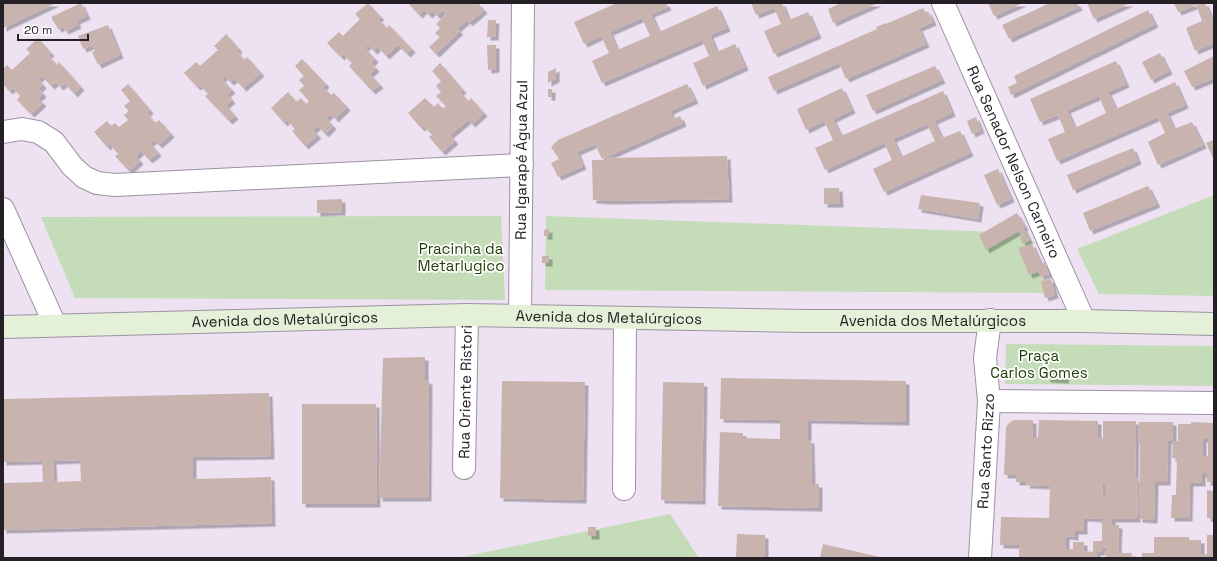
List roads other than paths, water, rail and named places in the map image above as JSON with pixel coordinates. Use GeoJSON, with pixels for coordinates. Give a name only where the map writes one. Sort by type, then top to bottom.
{"type":"FeatureCollection","features":[{"type":"Feature","properties":{"kind":"main road","name":"Avenida dos Metalúrgicos"},"geometry":{"type":"LineString","coordinates":[[3,326],[467,315],[805,321],[990,320],[1214,324]]}},
{"type":"Feature","properties":{"kind":"street","name":"Rua Igarapé Água Azul"},"geometry":{"type":"LineString","coordinates":[[520,316],[523,3]]}},
{"type":"Feature","properties":{"kind":"street","name":"Rua Senador Nelson Carneiro"},"geometry":{"type":"LineString","coordinates":[[943,3],[1084,321]]}},
{"type":"Feature","properties":{"kind":"street"},"geometry":{"type":"LineString","coordinates":[[3,132],[22,129],[38,132],[54,142],[72,166],[84,177],[97,183],[115,185],[522,165]]}},
{"type":"Feature","properties":{"kind":"street"},"geometry":{"type":"LineString","coordinates":[[3,209],[55,325]]}},
{"type":"Feature","properties":{"kind":"street","name":"Rua Oriente Ristori"},"geometry":{"type":"LineString","coordinates":[[464,468],[467,315]]}},
{"type":"Feature","properties":{"kind":"street"},"geometry":{"type":"LineString","coordinates":[[624,489],[625,318]]}},
{"type":"Feature","properties":{"kind":"street","name":"Rua Santo Rizzo"},"geometry":{"type":"LineString","coordinates":[[980,558],[988,401],[984,358],[990,320]]}},
{"type":"Feature","properties":{"kind":"street"},"geometry":{"type":"LineString","coordinates":[[988,401],[1214,403]]}},
{"type":"Feature","properties":{"kind":"park label","name":"Pracinha da Metarlugico"},"geometry":{"type":"Point","coordinates":[461,258]}},
{"type":"Feature","properties":{"kind":"park label","name":"Praça Carlos Gomes"},"geometry":{"type":"Point","coordinates":[1039,364]}}]}
